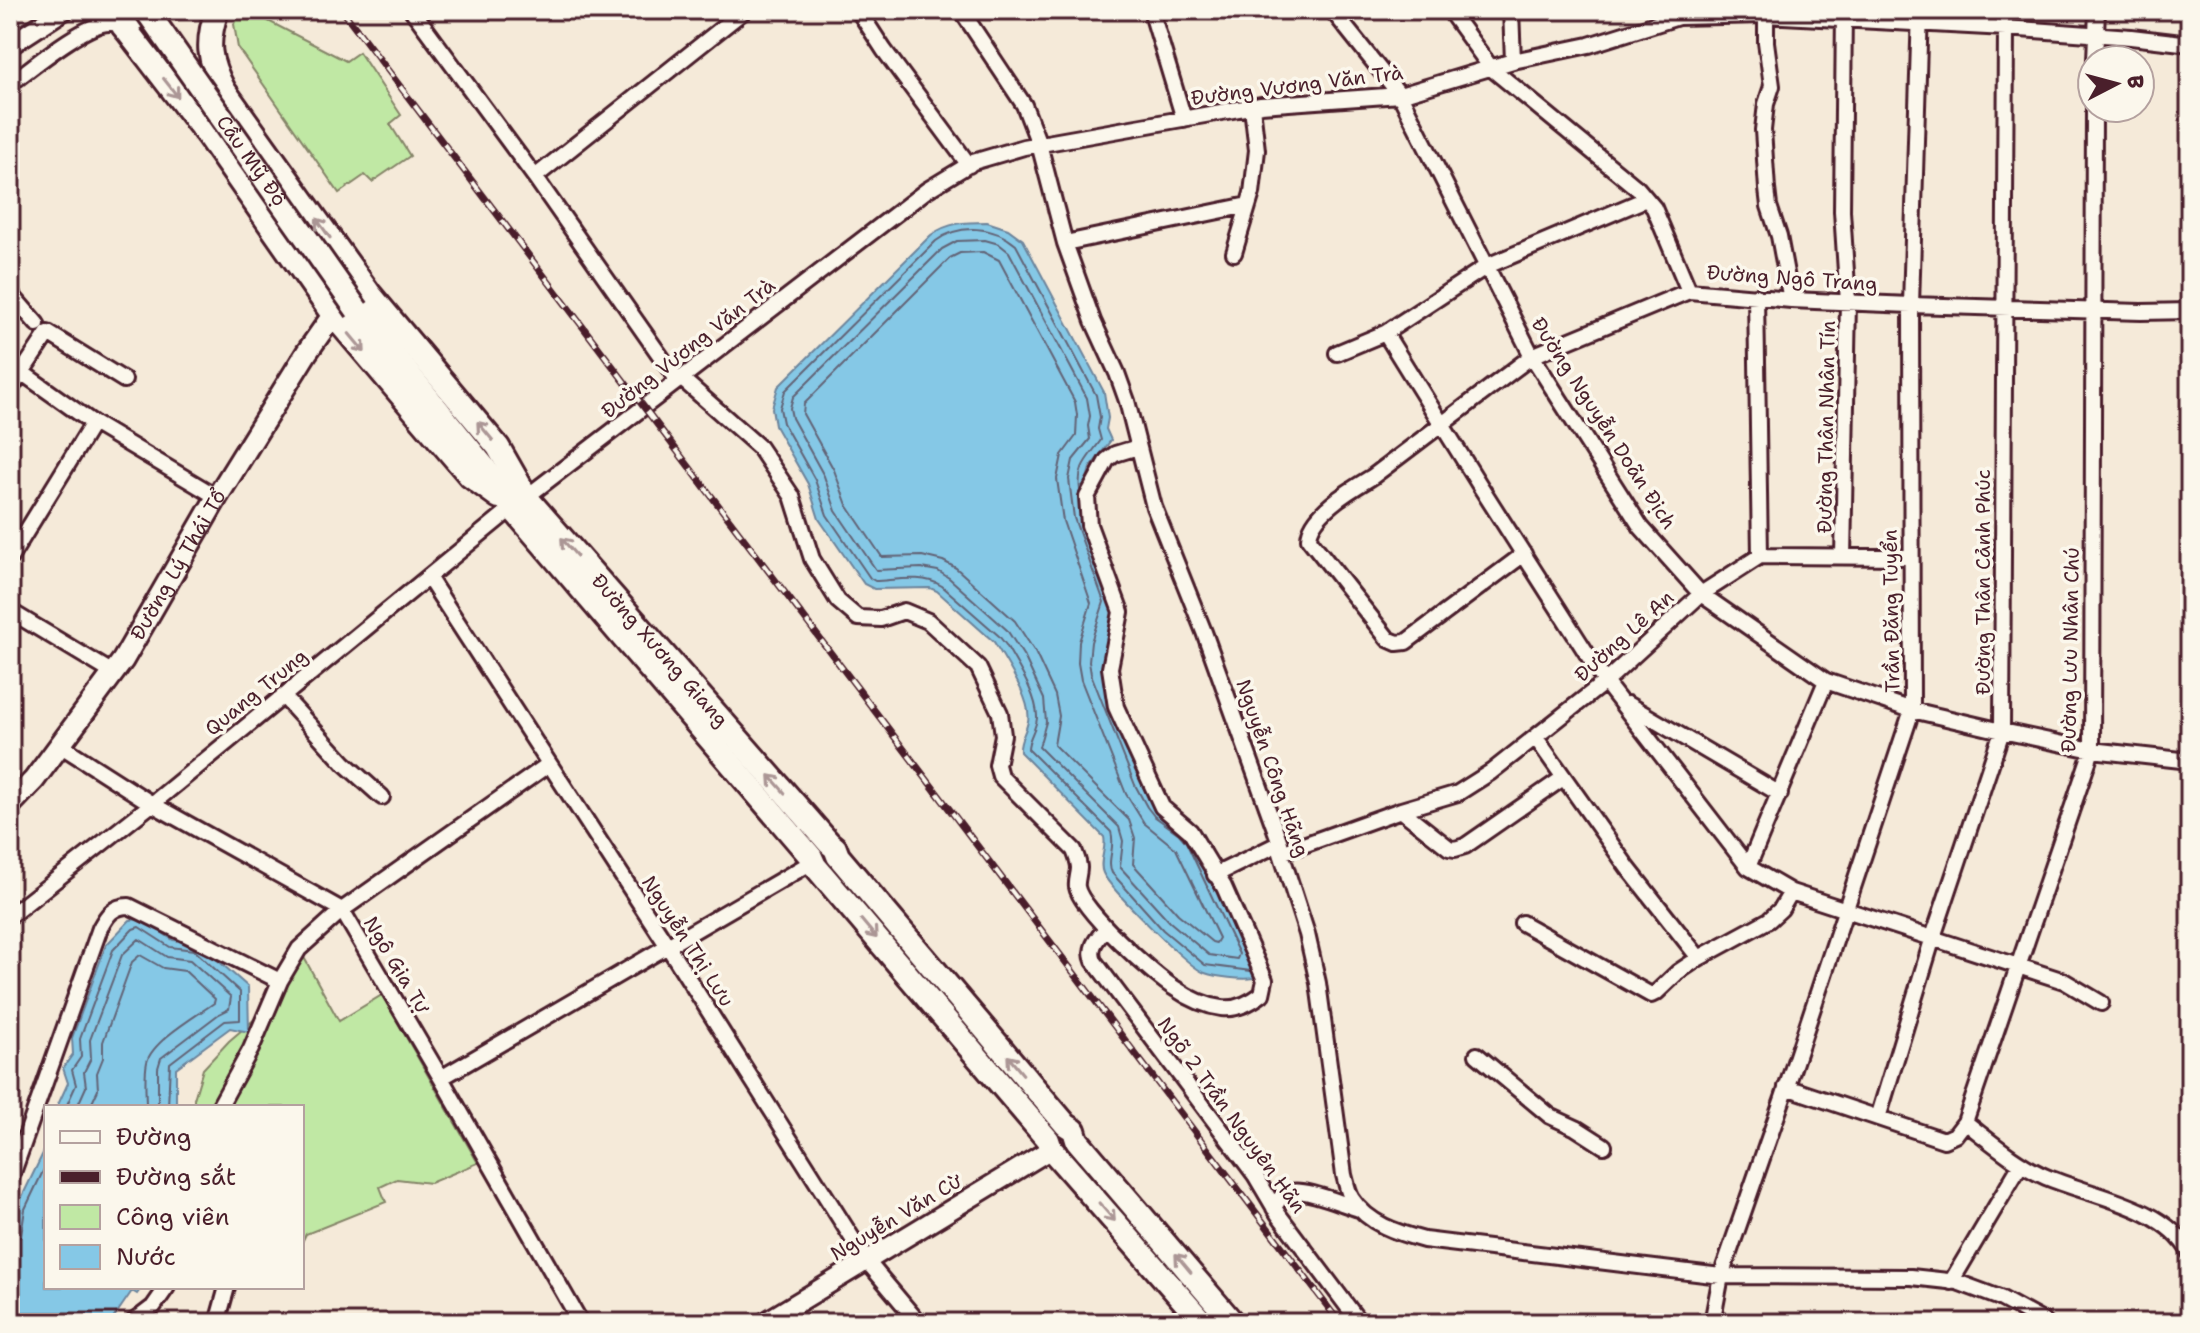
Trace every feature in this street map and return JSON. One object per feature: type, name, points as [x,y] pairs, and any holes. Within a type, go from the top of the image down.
[{"type":"main road","points":[[126,29],[147,10]]},
{"type":"main road","name":"Cầu Mỹ Độ","points":[[147,10],[357,310]]},
{"type":"main road","points":[[126,29],[162,10]]},
{"type":"main road","points":[[201,10],[208,19],[211,34]]},
{"type":"main road","points":[[217,10],[209,53],[224,90],[369,293],[498,447],[519,502]]},
{"type":"main road","points":[[126,29],[208,136],[333,315],[470,476],[519,502]]},
{"type":"main road","name":"Đường Xương Giang","points":[[357,310],[484,467],[519,502],[822,857],[1071,1132],[1233,1323]]},
{"type":"main road","name":"Đường Lý Thái Tổ","points":[[10,805],[34,780],[123,660],[217,497],[333,315]]},
{"type":"main road","name":"Đường Xương Giang","points":[[822,857],[1051,1147],[1203,1323]]},
{"type":"main road","points":[[1051,1147],[1070,1152],[1074,1149],[1071,1132]]},
{"type":"street","points":[[10,45],[64,10]]},
{"type":"street","points":[[412,10],[679,380],[759,447],[792,496],[812,559],[838,601],[858,618],[881,619],[904,611],[928,621],[978,667],[1000,713],[1003,735],[997,765],[1000,776],[1074,850],[1079,866],[1077,887],[1085,904],[1155,974],[1200,1002],[1224,1009],[1246,1005],[1262,994],[1265,980],[1224,887],[1190,831],[1162,807],[1116,707],[1110,668],[1121,612],[1089,525],[1087,497],[1107,460],[1115,454],[1138,447]]},
{"type":"street","points":[[535,177],[745,10]]},
{"type":"street","points":[[858,10],[969,165]]},
{"type":"street","name":"Nguyễn Công Hãng","points":[[961,10],[1024,105],[1039,144],[1065,243],[1093,321],[1127,401],[1154,507],[1204,632],[1281,848],[1318,983],[1344,1175],[1352,1199],[1370,1218],[1397,1233],[1424,1240],[1721,1276],[1911,1277],[1951,1282],[2000,1298],[2046,1323]]},
{"type":"street","points":[[1151,10],[1184,119]]},
{"type":"street","name":"Đường Nguyễn Doãn Địch","points":[[1332,10],[1400,95],[1532,356],[1641,527],[1701,594],[1826,681],[1912,710],[2002,731],[2092,750],[2190,761]]},
{"type":"street","points":[[1449,10],[1491,68],[1638,189],[1654,208],[1689,291]]},
{"type":"street","points":[[1511,10],[1513,61]]},
{"type":"street","points":[[2095,44],[2097,10]]},
{"type":"street","points":[[1766,12],[1766,42],[1772,86],[1763,130],[1767,189],[1791,300]]},
{"type":"street","name":"Đường Vương Văn Trà","points":[[519,502],[927,190],[969,165],[1024,147],[1252,107],[1400,95],[1513,61],[1589,45],[1669,15],[1766,12],[1919,17],[2190,44]]},
{"type":"street","name":"Đường Thân Nhân Tín","points":[[1843,557],[1848,302],[1842,211],[1844,15]]},
{"type":"street","name":"Trần Đăng Tuyển","points":[[1712,1323],[1721,1276],[1912,710],[1911,305],[1919,17]]},
{"type":"street","points":[[10,84],[58,47],[97,26],[110,22],[126,29]]},
{"type":"street","name":"Đường Thân Cảnh Phúc","points":[[1878,1118],[1933,937],[2002,731],[2006,28]]},
{"type":"street","points":[[1234,253],[1252,193],[1257,150],[1252,107]]},
{"type":"street","name":"Đường Lưu Nhân Chú","points":[[1965,1122],[2092,750],[2094,124]]},
{"type":"street","points":[[1337,353],[1385,333],[1487,266],[1646,199]]},
{"type":"street","points":[[1065,243],[1248,205]]},
{"type":"street","name":"Đường Ngô Trang","points":[[1524,554],[1406,642],[1397,643],[1388,639],[1309,539],[1309,530],[1316,518],[1532,356],[1689,291],[1791,300],[1911,305],[2190,311]]},
{"type":"street","points":[[11,292],[37,324]]},
{"type":"street","points":[[1756,296],[1760,556],[1910,557]]},
{"type":"street","points":[[10,390],[16,368],[48,333],[124,380]]},
{"type":"street","points":[[1385,333],[1605,682],[1748,867],[1791,892],[2064,981],[2101,1003]]},
{"type":"street","points":[[16,368],[93,423],[217,497]]},
{"type":"street","points":[[10,558],[93,423]]},
{"type":"street","name":"Quang Trung","points":[[10,916],[152,804],[519,502]]},
{"type":"street","name":"Đường Lê An","points":[[1215,875],[1281,848],[1458,793],[1491,772],[1605,682],[1701,594],[1760,556]]},
{"type":"street","name":"Nguyễn Thị Lưu","points":[[428,577],[667,945],[866,1260],[919,1323]]},
{"type":"street","points":[[10,611],[113,673]]},
{"type":"street","points":[[1748,867],[1826,681]]},
{"type":"street","points":[[283,696],[344,763],[382,797]]},
{"type":"street","points":[[1619,700],[1780,794]]},
{"type":"street","points":[[1536,738],[1628,868],[1699,958]]},
{"type":"street","name":"Ngô Gia Tự","points":[[60,745],[152,804],[342,910],[581,1323]]},
{"type":"street","points":[[220,1105],[251,1049],[280,981],[299,949],[342,910],[549,764]]},
{"type":"street","points":[[1401,810],[1445,846],[1455,849],[1465,846],[1563,778]]},
{"type":"street","points":[[441,1078],[822,857]]},
{"type":"street","points":[[1522,923],[1651,995],[1699,958],[1769,920],[1781,909],[1791,892]]},
{"type":"street","points":[[10,1181],[100,928],[114,909],[129,906],[280,981]]},
{"type":"street","name":"Ngõ 2 Trần Nguyên Hãn","points":[[1106,928],[1093,944],[1094,961],[1255,1175],[1274,1208],[1360,1323]]},
{"type":"street","points":[[1477,1055],[1550,1116],[1604,1146]]},
{"type":"street","points":[[1786,1087],[1944,1140],[1955,1135],[1965,1122],[2021,1164],[2046,1177],[2154,1218],[2175,1233],[2190,1253]]},
{"type":"street","name":"Nguyễn Văn Cừ","points":[[764,1323],[1051,1147]]},
{"type":"street","points":[[1951,1282],[2021,1164]]},
{"type":"street","points":[[1274,1208],[1288,1192],[1299,1191],[1363,1211]]},
{"type":"street","points":[[132,1323],[153,1307],[166,1289]]},
{"type":"street","points":[[217,1323],[226,1289]]},
{"type":"green space","points":[[239,10],[247,10],[346,61],[359,52],[401,115],[390,124],[410,156],[372,182],[365,175],[339,193],[238,48],[234,24]]},
{"type":"green space","points":[[301,952],[339,1021],[382,995],[478,1163],[430,1183],[397,1179],[380,1187],[386,1202],[306,1234],[304,1238],[304,1105],[194,1105],[203,1069],[263,1012],[271,977]]},
{"type":"water","points":[[987,222],[1008,229],[1023,240],[1104,392],[1108,418],[1106,429],[1111,440],[1090,468],[1087,479],[1091,512],[1120,594],[1109,670],[1152,779],[1167,803],[1191,820],[1202,833],[1263,961],[1254,978],[1216,976],[1196,968],[1120,895],[1103,873],[1104,837],[1020,752],[1028,721],[1027,704],[994,642],[937,591],[930,588],[874,589],[864,584],[819,519],[808,484],[775,426],[772,408],[778,387],[931,235],[944,227]]},
{"type":"water","points":[[142,919],[173,940],[197,942],[248,987],[249,1032],[230,1028],[176,1068],[176,1105],[58,1105],[68,1083],[63,1068],[73,1054],[72,1038],[106,945],[130,920]]},
{"type":"water","points":[[44,1151],[44,1289],[141,1289],[137,1294],[132,1291],[110,1323],[10,1323],[10,1246],[13,1243],[17,1207]]},
{"type":"railway","points":[[342,10],[1340,1323]]}]
